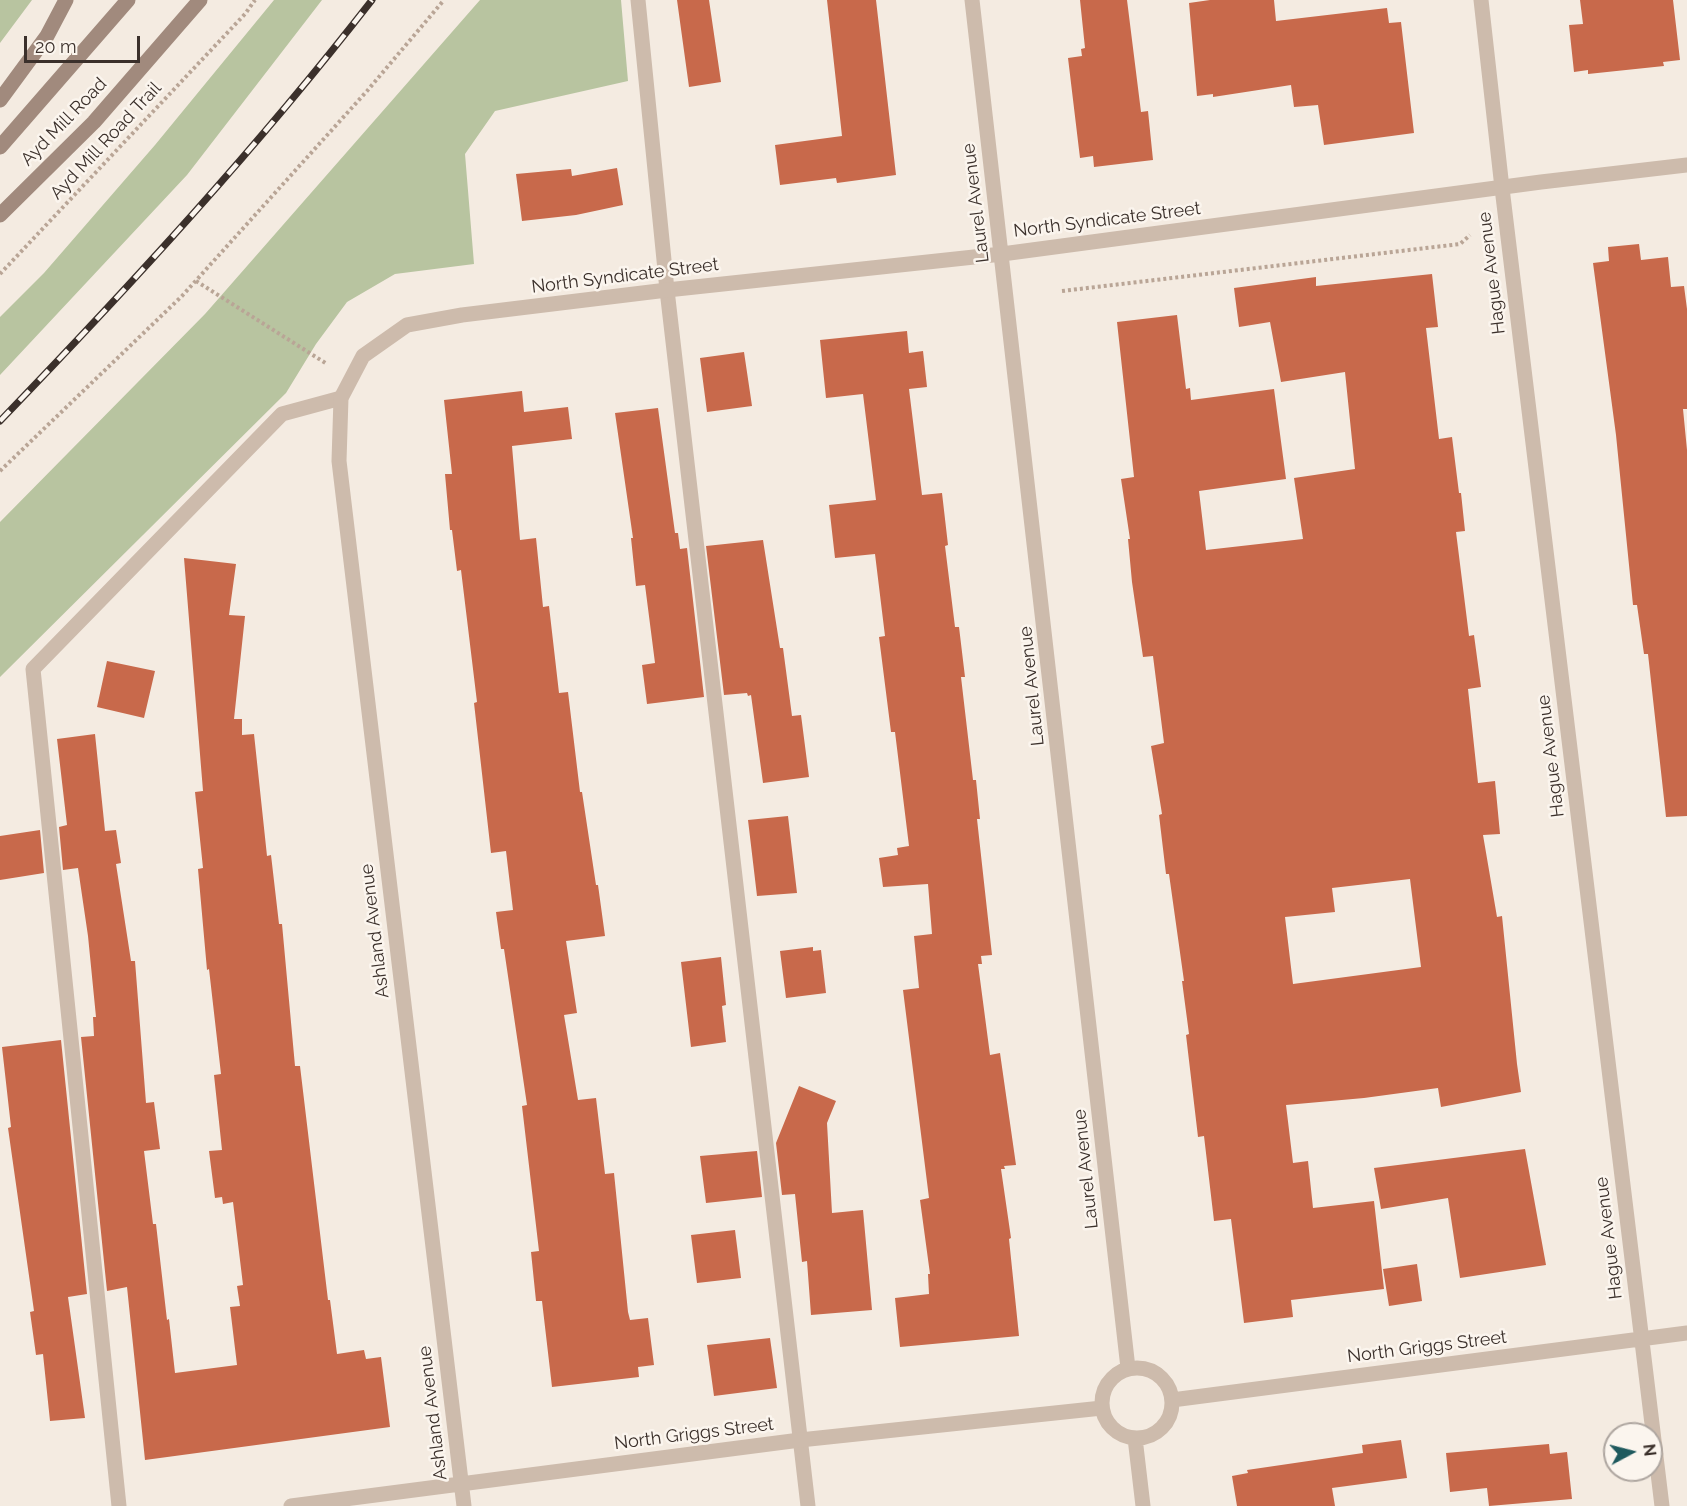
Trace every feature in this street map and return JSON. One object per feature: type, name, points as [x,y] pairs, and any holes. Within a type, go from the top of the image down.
[{"type":"main road","points":[[0,100],[47,36],[66,0]]},
{"type":"main road","name":"Ayd Mill Road","points":[[0,147],[128,0]]},
{"type":"main road","name":"Ayd Mill Road","points":[[0,215],[94,122],[200,0]]},
{"type":"street","points":[[638,0],[667,290],[808,1506]]},
{"type":"street","name":"Laurel Avenue","points":[[972,0],[1128,1368]]},
{"type":"street","name":"Hague Avenue","points":[[1481,0],[1662,1506]]},
{"type":"street","name":"North Syndicate Street","points":[[363,356],[406,326],[462,315],[667,290],[1002,254],[1687,165]]},
{"type":"street","name":"Ashland Avenue","points":[[363,356],[341,398],[339,461],[464,1506]]},
{"type":"street","points":[[119,1506],[33,669],[282,414],[341,398]]},
{"type":"street","name":"North Griggs Street","points":[[1172,1400],[1687,1333]]},
{"type":"street","points":[[1128,1368],[1144,1368],[1153,1371],[1162,1378],[1172,1400],[1167,1421],[1153,1434],[1135,1438],[1116,1431],[1108,1422],[1102,1408],[1108,1383],[1128,1368]]},
{"type":"street","name":"North Griggs Street","points":[[291,1506],[461,1482],[800,1440],[1102,1408]]},
{"type":"street","points":[[1135,1438],[1143,1506]]},
{"type":"path","name":"Ayd Mill Road Trail","points":[[0,274],[255,0]]},
{"type":"path","points":[[0,471],[196,281],[367,91],[444,0]]},
{"type":"path","points":[[1062,291],[1460,243],[1470,235]]},
{"type":"path","points":[[196,281],[351,379]]},
{"type":"green space","points":[[0,0],[32,0],[0,43]]},
{"type":"green space","points":[[274,0],[322,0],[187,175],[0,375],[0,317],[44,273],[155,145]]},
{"type":"green space","points":[[480,0],[621,0],[628,81],[495,111],[465,154],[474,264],[395,274],[347,302],[316,344],[286,393],[0,677],[0,522],[205,314]]},
{"type":"building","points":[[677,0],[709,0],[721,82],[689,87]]},
{"type":"building","points":[[827,0],[876,0],[896,175],[837,183],[836,178],[780,185],[775,145],[842,136]]},
{"type":"building","points":[[1080,0],[1127,0],[1141,112],[1148,111],[1153,160],[1094,167],[1093,156],[1080,158],[1068,58],[1082,56],[1081,49],[1085,48]]},
{"type":"building","points":[[1210,0],[1274,0],[1276,21],[1387,8],[1389,23],[1401,22],[1414,133],[1324,145],[1318,105],[1294,107],[1291,85],[1213,97],[1213,94],[1197,96],[1189,3]]},
{"type":"building","points":[[1580,0],[1673,0],[1680,60],[1663,62],[1664,66],[1588,74],[1588,70],[1574,72],[1569,25],[1583,24]]},
{"type":"building","points":[[617,168],[623,205],[576,215],[522,221],[516,174],[571,169],[572,176]]},
{"type":"building","points":[[1639,244],[1641,260],[1668,257],[1671,287],[1684,286],[1687,309],[1687,409],[1683,409],[1687,450],[1687,816],[1666,817],[1648,654],[1644,654],[1637,605],[1633,605],[1616,435],[1593,263],[1609,261],[1608,247]]},
{"type":"building","points":[[1432,274],[1438,327],[1426,328],[1439,439],[1452,437],[1459,493],[1461,493],[1465,531],[1456,532],[1469,636],[1474,635],[1481,687],[1468,689],[1478,783],[1495,781],[1500,834],[1483,835],[1497,917],[1502,916],[1521,1092],[1441,1107],[1438,1088],[1286,1105],[1293,1163],[1308,1161],[1313,1208],[1374,1201],[1384,1289],[1291,1300],[1293,1317],[1244,1323],[1231,1219],[1214,1221],[1204,1136],[1198,1137],[1186,1035],[1189,1034],[1182,981],[1184,981],[1169,874],[1166,874],[1159,815],[1162,814],[1151,746],[1164,743],[1153,656],[1143,657],[1121,479],[1134,477],[1117,322],[1177,315],[1186,389],[1190,388],[1191,400],[1274,389],[1286,479],[1199,491],[1206,550],[1303,539],[1294,478],[1355,469],[1345,372],[1281,382],[1270,322],[1239,327],[1234,288],[1316,277],[1316,286]],"holes":[[[1410,879],[1421,967],[1293,984],[1285,917],[1335,912],[1332,888]]]},
{"type":"building","points":[[907,331],[909,353],[923,351],[927,387],[909,389],[922,495],[942,493],[948,545],[945,546],[955,627],[959,627],[965,677],[961,677],[973,780],[976,780],[980,819],[977,819],[992,955],[981,956],[982,964],[978,964],[990,1055],[1000,1053],[1016,1165],[1004,1166],[1005,1169],[1001,1169],[1011,1238],[1009,1239],[1019,1336],[900,1347],[895,1298],[929,1294],[928,1274],[930,1274],[920,1200],[929,1198],[903,990],[919,988],[914,936],[932,934],[928,884],[883,887],[879,858],[898,855],[897,848],[909,846],[895,732],[891,732],[879,637],[885,636],[875,554],[835,558],[829,505],[876,500],[863,394],[826,398],[820,340]]},
{"type":"building","points":[[744,352],[752,406],[707,412],[700,358]]},
{"type":"building","points":[[522,391],[524,412],[568,407],[572,439],[512,446],[520,540],[536,538],[543,607],[549,606],[559,693],[568,692],[580,792],[582,792],[605,936],[566,941],[577,1013],[564,1015],[578,1100],[596,1098],[605,1174],[614,1173],[630,1320],[648,1318],[654,1365],[638,1367],[639,1377],[552,1387],[542,1301],[536,1301],[531,1252],[539,1251],[522,1106],[527,1105],[504,949],[501,949],[496,912],[513,910],[506,851],[491,853],[474,703],[477,702],[461,570],[457,571],[452,530],[450,530],[445,474],[452,474],[444,400]]},
{"type":"building","points":[[658,408],[675,533],[678,533],[680,549],[687,548],[704,697],[647,704],[642,665],[655,663],[645,585],[636,586],[631,538],[633,538],[615,413]]},
{"type":"building","points":[[763,540],[780,648],[783,648],[792,716],[801,715],[809,777],[763,783],[751,695],[748,696],[747,693],[724,695],[706,546]]},
{"type":"building","points":[[184,558],[236,564],[229,615],[245,616],[234,719],[242,719],[242,735],[254,734],[267,856],[271,855],[279,924],[282,924],[295,1066],[300,1066],[328,1300],[330,1300],[337,1354],[364,1350],[366,1359],[381,1357],[390,1427],[145,1460],[127,1287],[107,1291],[81,1037],[94,1036],[93,1017],[96,1017],[78,868],[63,870],[59,827],[67,825],[57,739],[95,734],[105,831],[116,830],[121,863],[116,864],[131,961],[135,961],[146,1103],[154,1102],[160,1149],[144,1151],[175,1373],[237,1365],[230,1307],[240,1306],[237,1286],[243,1285],[233,1202],[223,1204],[222,1197],[215,1198],[209,1151],[222,1150],[214,1075],[221,1074],[209,969],[207,970],[198,869],[203,868],[195,792],[203,791]]},
{"type":"building","points":[[107,661],[155,671],[144,718],[97,707]]},
{"type":"building","points":[[788,816],[797,893],[757,896],[748,820]]},
{"type":"building","points":[[40,830],[44,873],[0,880],[0,836]]},
{"type":"building","points":[[813,947],[813,951],[821,950],[826,993],[786,998],[780,951]]},
{"type":"building","points":[[721,957],[726,1005],[722,1006],[726,1042],[691,1047],[681,962]]},
{"type":"building","points":[[61,1040],[87,1294],[68,1297],[85,1418],[50,1421],[43,1354],[36,1355],[30,1312],[34,1311],[8,1128],[11,1127],[2,1047]]},
{"type":"building","points":[[799,1086],[836,1101],[827,1123],[832,1213],[863,1210],[872,1310],[811,1315],[807,1261],[802,1262],[795,1194],[782,1195],[776,1143]]},
{"type":"building","points":[[1525,1149],[1546,1265],[1460,1278],[1448,1198],[1381,1209],[1374,1168]]},
{"type":"building","points":[[757,1151],[762,1197],[706,1203],[700,1156]]},
{"type":"building","points":[[735,1230],[741,1278],[697,1283],[691,1235]]},
{"type":"building","points":[[1417,1264],[1422,1301],[1389,1306],[1383,1269]]},
{"type":"building","points":[[770,1338],[777,1388],[714,1396],[707,1345]]},
{"type":"building","points":[[1401,1440],[1407,1478],[1332,1488],[1335,1506],[1237,1506],[1232,1476],[1248,1473],[1247,1470],[1363,1453],[1362,1445]]},
{"type":"building","points":[[1549,1444],[1550,1454],[1567,1452],[1572,1499],[1489,1506],[1487,1488],[1450,1492],[1446,1453]]},
{"type":"railway","points":[[0,421],[97,319],[238,163],[372,0]]}]
